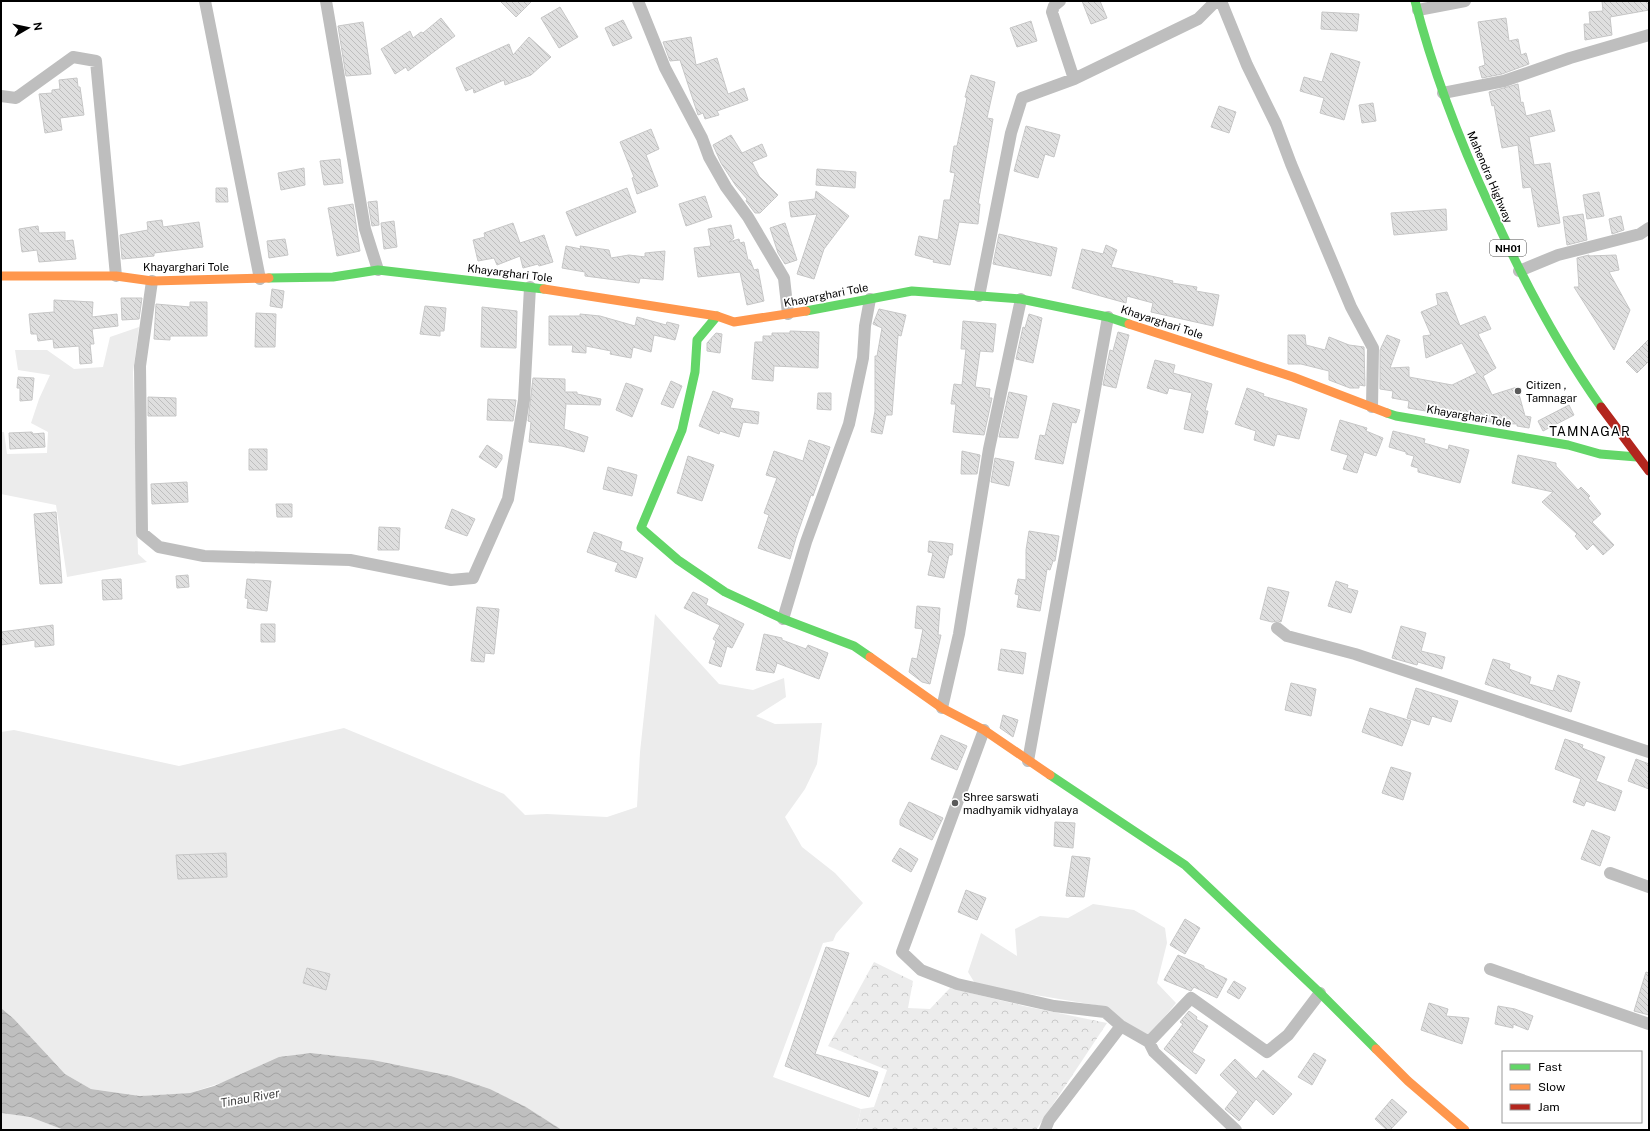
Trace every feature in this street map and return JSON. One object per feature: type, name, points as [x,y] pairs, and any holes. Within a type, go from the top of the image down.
[{"type":"main road","name":"Mahendra Highway","points":[[1417,6],[1425,41],[1468,160],[1519,271],[1572,366],[1643,459],[1649,471]]},
{"type":"main road","name":"Khayarghari Tole","points":[[1,276],[116,276],[152,281],[334,277],[378,270],[530,287],[717,316],[734,322],[788,314],[912,291],[1021,300],[1108,317],[1293,377],[1396,416],[1568,445],[1600,454],[1643,459]]},
{"type":"main road","points":[[717,316],[696,340],[695,372],[682,430],[641,528],[678,560],[725,592],[783,620],[854,646],[942,708],[984,730],[1028,761],[1090,800],[1185,865],[1320,993],[1408,1081],[1464,1130]]},
{"type":"street","points":[[205,1],[260,279]]},
{"type":"street","points":[[326,1],[365,229],[378,270]]},
{"type":"street","points":[[638,1],[665,68],[702,138],[709,158],[726,187],[752,223],[784,278],[788,314]]},
{"type":"street","points":[[979,296],[1011,133],[1022,98],[1074,80],[1198,19],[1216,1]]},
{"type":"street","points":[[1221,1],[1247,65],[1276,124],[1291,164],[1352,308],[1372,348],[1372,407]]},
{"type":"street","points":[[1417,6],[1465,1]]},
{"type":"street","points":[[1055,3],[1052,12],[1074,80]]},
{"type":"street","points":[[1443,93],[1504,81],[1570,58],[1649,34]]},
{"type":"street","points":[[1,96],[16,98],[72,57],[96,61],[116,276]]},
{"type":"street","points":[[1519,271],[1558,255],[1640,234],[1649,228]]},
{"type":"street","points":[[152,281],[140,366],[142,533],[159,546],[204,556],[350,560],[451,580],[473,578],[508,499],[524,400],[530,287]]},
{"type":"street","points":[[783,620],[806,542],[848,424],[863,358],[865,326],[870,299]]},
{"type":"street","points":[[942,708],[959,634],[989,449],[1021,300]]},
{"type":"street","points":[[1028,761],[1108,317]]},
{"type":"street","points":[[1277,628],[1287,636],[1355,654],[1649,752]]},
{"type":"street","points":[[984,730],[902,952],[920,970],[957,984],[1054,1006],[1105,1012],[1120,1026],[1149,1042],[1154,1052],[1236,1130]]},
{"type":"street","points":[[1610,873],[1649,887]]},
{"type":"street","points":[[1490,969],[1649,1024]]},
{"type":"street","points":[[1149,1042],[1190,998],[1267,1052],[1288,1035],[1320,993]]},
{"type":"street","points":[[1045,1130],[1050,1120],[1120,1026]]},
{"type":"green space","points":[[139,327],[133,372],[138,554],[147,562],[67,577],[56,505],[1,494],[1,432],[4,432],[7,454],[47,453],[48,432],[31,423],[39,399],[50,375],[18,370],[15,350],[47,350],[74,369],[103,367],[110,337]]},
{"type":"green space","points":[[655,614],[719,684],[753,690],[784,678],[786,697],[756,716],[775,724],[822,723],[817,764],[805,789],[785,817],[802,847],[835,873],[863,903],[836,934],[833,941],[823,943],[773,1077],[861,1109],[856,1130],[562,1130],[526,1107],[490,1089],[451,1076],[373,1060],[311,1053],[190,1093],[140,1096],[91,1089],[65,1074],[14,1019],[1,1008],[1,732],[14,730],[179,766],[344,728],[504,794],[525,815],[547,814],[607,817],[637,807],[640,752]]},
{"type":"green space","points":[[1093,904],[1134,910],[1165,928],[1167,943],[1157,983],[1176,1003],[1149,1036],[1130,1026],[1107,1007],[976,985],[968,972],[981,933],[1017,956],[1015,929],[1040,916],[1068,918]]},
{"type":"green space","points":[[874,962],[913,981],[908,1008],[930,1009],[950,988],[1024,1006],[1107,1023],[1036,1130],[856,1130],[861,1109],[874,1107],[887,1070],[828,1046]]},
{"type":"green space","points":[[1,1113],[30,1117],[64,1130],[1,1130]]},
{"type":"water","name":"Tinau River","points":[[1,1008],[14,1019],[65,1074],[91,1089],[140,1096],[190,1093],[214,1086],[279,1057],[311,1053],[373,1060],[451,1076],[490,1089],[526,1107],[562,1130],[64,1130],[30,1117],[1,1113]]},
{"type":"building","points":[[500,1],[532,1],[516,17]]},
{"type":"building","points":[[1082,1],[1100,1],[1107,18],[1091,24]]},
{"type":"building","points":[[1602,1],[1649,1],[1649,10],[1610,17],[1612,35],[1585,40],[1584,24],[1590,24],[1589,12],[1603,11]]},
{"type":"building","points":[[560,7],[578,37],[559,48],[541,18]]},
{"type":"building","points":[[1322,12],[1359,14],[1357,31],[1321,29]]},
{"type":"building","points":[[441,18],[455,36],[408,71],[406,67],[395,74],[381,49],[410,31],[413,38],[421,32],[423,33]]},
{"type":"building","points":[[1506,18],[1509,41],[1518,39],[1521,55],[1526,53],[1529,64],[1502,74],[1482,78],[1479,67],[1485,65],[1478,22]]},
{"type":"building","points":[[623,20],[632,38],[613,46],[605,28]]},
{"type":"building","points":[[1031,21],[1037,41],[1017,47],[1010,28]]},
{"type":"building","points":[[363,22],[371,74],[346,76],[338,26]]},
{"type":"building","points":[[529,37],[551,57],[531,75],[505,85],[504,80],[474,93],[473,88],[466,91],[456,68],[509,44],[513,55]]},
{"type":"building","points":[[691,37],[696,65],[717,58],[728,94],[744,88],[748,100],[717,111],[719,115],[705,119],[703,113],[698,115],[680,60],[670,61],[663,42]]},
{"type":"building","points":[[1331,53],[1360,62],[1344,120],[1320,113],[1324,98],[1300,91],[1304,77],[1322,82]]},
{"type":"building","points":[[971,75],[995,82],[987,118],[993,119],[978,204],[980,204],[978,224],[959,222],[950,265],[933,262],[934,260],[915,255],[919,236],[938,240],[944,200],[950,200],[955,173],[950,172],[954,146],[957,146],[967,98],[965,97]]},
{"type":"building","points":[[77,78],[78,87],[80,87],[84,115],[60,118],[62,130],[45,133],[39,94],[52,93],[52,90],[60,89],[59,80]]},
{"type":"building","points":[[1518,84],[1521,103],[1523,102],[1526,116],[1550,110],[1555,131],[1529,137],[1534,165],[1550,163],[1560,223],[1538,227],[1531,187],[1523,188],[1518,145],[1502,148],[1494,105],[1492,106],[1489,92]]},
{"type":"building","points":[[1373,103],[1376,121],[1362,123],[1359,105]]},
{"type":"building","points":[[1219,106],[1236,112],[1229,133],[1211,127]]},
{"type":"building","points":[[1026,126],[1060,135],[1054,157],[1045,154],[1038,178],[1014,171]]},
{"type":"building","points":[[651,129],[659,149],[646,155],[658,186],[637,194],[632,178],[634,177],[620,142]]},
{"type":"building","points":[[731,135],[742,153],[762,144],[767,156],[752,162],[759,176],[778,195],[760,213],[755,213],[746,201],[747,199],[736,186],[721,163],[713,145]]},
{"type":"building","points":[[340,159],[343,183],[324,185],[320,161]]},
{"type":"building","points":[[304,168],[305,185],[281,190],[278,173]]},
{"type":"building","points":[[817,169],[856,172],[855,188],[816,185]]},
{"type":"building","points":[[216,188],[227,188],[228,202],[216,202]]},
{"type":"building","points":[[627,188],[636,212],[576,236],[566,212]]},
{"type":"building","points":[[816,191],[849,216],[824,249],[814,279],[797,274],[817,214],[791,217],[789,202],[815,199]]},
{"type":"building","points":[[1599,192],[1604,216],[1587,219],[1583,195]]},
{"type":"building","points":[[705,196],[712,217],[686,226],[679,204]]},
{"type":"building","points":[[377,201],[379,225],[372,226],[368,202]]},
{"type":"building","points":[[353,204],[360,251],[337,256],[328,208]]},
{"type":"building","points":[[1446,209],[1447,230],[1394,235],[1391,213]]},
{"type":"building","points":[[1583,214],[1587,240],[1567,245],[1563,217]]},
{"type":"building","points":[[1621,216],[1624,230],[1612,234],[1609,219]]},
{"type":"building","points":[[162,220],[163,227],[199,222],[203,247],[154,253],[154,256],[122,259],[120,235],[148,230],[147,222]]},
{"type":"building","points":[[394,221],[397,247],[384,249],[381,223]]},
{"type":"building","points":[[513,223],[520,243],[544,235],[553,262],[523,268],[520,256],[497,265],[494,258],[478,261],[473,240],[485,237],[484,233]]},
{"type":"building","points":[[785,223],[797,260],[785,264],[778,253],[770,228]]},
{"type":"building","points":[[731,225],[734,238],[729,242],[739,239],[740,243],[744,242],[748,260],[750,260],[754,270],[758,269],[764,301],[747,305],[740,272],[698,277],[694,248],[711,246],[708,229]]},
{"type":"building","points":[[38,226],[39,233],[65,232],[65,241],[73,240],[76,259],[39,262],[37,250],[22,252],[19,229]]},
{"type":"building","points":[[999,234],[1057,248],[1051,276],[993,264]]},
{"type":"building","points":[[285,239],[288,255],[269,258],[267,241]]},
{"type":"building","points":[[1106,245],[1117,250],[1111,267],[1173,281],[1172,283],[1197,287],[1196,291],[1219,295],[1213,326],[1151,312],[1153,303],[1127,296],[1126,303],[1072,288],[1082,249],[1103,254]]},
{"type":"building","points":[[566,246],[581,249],[580,246],[609,250],[611,258],[629,255],[645,257],[645,253],[665,251],[663,280],[640,278],[639,283],[585,276],[585,272],[562,268]]},
{"type":"building","points":[[1589,255],[1616,255],[1619,270],[1609,272],[1630,310],[1614,350],[1574,287],[1579,287],[1577,258]]},
{"type":"building","points":[[272,289],[284,291],[282,308],[270,306]]},
{"type":"building","points":[[1447,292],[1460,326],[1485,316],[1491,329],[1478,334],[1496,368],[1483,376],[1492,395],[1517,387],[1525,416],[1531,417],[1529,428],[1517,426],[1517,424],[1497,423],[1408,408],[1409,401],[1392,398],[1393,391],[1380,389],[1380,350],[1387,335],[1400,340],[1390,368],[1409,367],[1409,377],[1452,385],[1477,373],[1462,343],[1426,358],[1423,336],[1431,335],[1421,312],[1438,305],[1436,294]]},
{"type":"building","points":[[121,298],[142,298],[139,319],[122,320]]},
{"type":"building","points":[[54,300],[93,302],[92,317],[117,314],[118,326],[92,329],[94,344],[90,344],[92,363],[80,364],[79,346],[54,348],[53,339],[38,341],[37,334],[31,334],[29,314],[54,312]]},
{"type":"building","points":[[190,302],[207,302],[207,336],[170,336],[170,340],[154,339],[156,304],[190,307]]},
{"type":"building","points":[[425,306],[446,308],[444,331],[440,331],[440,336],[420,334]]},
{"type":"building","points":[[482,307],[517,311],[516,348],[481,347]]},
{"type":"building","points":[[879,309],[906,315],[901,336],[898,335],[892,415],[886,415],[882,434],[871,432],[875,411],[875,356],[877,356],[882,328],[873,324]]},
{"type":"building","points":[[256,313],[276,314],[275,347],[255,347]]},
{"type":"building","points":[[580,314],[600,316],[635,326],[637,317],[666,325],[667,322],[679,325],[675,340],[654,335],[651,352],[633,347],[631,358],[610,354],[611,351],[586,346],[586,353],[572,352],[573,345],[549,345],[549,316],[580,316]]},
{"type":"building","points":[[1029,314],[1042,318],[1033,363],[1016,359],[1023,327],[1025,328]]},
{"type":"building","points":[[963,321],[996,324],[993,352],[980,351],[975,387],[990,389],[989,398],[992,398],[984,435],[953,432],[956,404],[951,404],[954,384],[962,385],[966,349],[961,349]]},
{"type":"building","points":[[790,331],[819,332],[818,368],[774,366],[773,381],[752,379],[755,342],[763,342],[763,336],[772,336],[772,333],[790,333]]},
{"type":"building","points":[[1118,332],[1129,335],[1116,388],[1103,385],[1110,350],[1113,351]]},
{"type":"building","points":[[716,333],[722,334],[720,353],[707,351],[707,343]]},
{"type":"building","points":[[1288,335],[1305,335],[1306,345],[1325,350],[1329,337],[1349,345],[1364,347],[1365,386],[1359,385],[1359,388],[1350,388],[1329,380],[1329,371],[1301,364],[1288,364]]},
{"type":"building","points":[[1649,339],[1649,361],[1637,373],[1626,362]]},
{"type":"building","points":[[1155,360],[1175,365],[1173,373],[1212,384],[1205,411],[1208,411],[1203,433],[1184,429],[1192,393],[1169,388],[1167,394],[1147,388]]},
{"type":"building","points":[[18,377],[34,378],[32,400],[20,401],[20,388],[17,388]]},
{"type":"building","points":[[533,378],[565,379],[565,392],[577,392],[577,394],[601,399],[600,405],[566,404],[564,429],[588,437],[584,452],[562,446],[529,442],[531,422],[528,421]]},
{"type":"building","points":[[671,381],[682,386],[673,408],[661,404]]},
{"type":"building","points":[[626,383],[643,389],[632,417],[616,410]]},
{"type":"building","points":[[1247,388],[1264,394],[1263,396],[1307,409],[1299,439],[1277,434],[1274,446],[1254,440],[1256,431],[1235,424]]},
{"type":"building","points":[[713,391],[733,399],[730,408],[759,412],[758,424],[743,422],[739,437],[720,431],[719,434],[699,426]]},
{"type":"building","points":[[1009,392],[1027,396],[1018,438],[999,437]]},
{"type":"building","points":[[818,393],[831,393],[831,410],[817,409]]},
{"type":"building","points":[[148,397],[176,398],[176,416],[148,416]]},
{"type":"building","points":[[488,399],[516,400],[513,421],[487,420]]},
{"type":"building","points":[[1053,403],[1080,410],[1076,423],[1072,422],[1063,464],[1035,459],[1040,435],[1045,436]]},
{"type":"building","points":[[1569,405],[1574,415],[1543,431],[1538,421]]},
{"type":"building","points":[[1340,420],[1367,428],[1366,431],[1383,438],[1376,456],[1364,452],[1357,473],[1343,469],[1348,455],[1331,450]]},
{"type":"building","points":[[1393,431],[1425,439],[1424,443],[1448,450],[1449,445],[1469,450],[1460,483],[1418,472],[1418,468],[1411,466],[1414,456],[1389,447]]},
{"type":"building","points":[[32,432],[33,434],[44,433],[45,447],[10,449],[9,433]]},
{"type":"building","points":[[809,440],[830,447],[813,496],[811,495],[790,559],[758,548],[769,515],[764,513],[777,478],[766,475],[774,451],[803,461]]},
{"type":"building","points":[[487,445],[502,455],[502,459],[496,468],[479,457]]},
{"type":"building","points":[[249,449],[267,449],[267,470],[249,470]]},
{"type":"building","points":[[962,451],[980,455],[977,474],[961,474]]},
{"type":"building","points":[[1518,455],[1556,463],[1556,466],[1578,490],[1581,487],[1590,496],[1588,498],[1601,514],[1592,522],[1614,545],[1603,555],[1593,544],[1587,550],[1575,536],[1577,534],[1542,502],[1553,492],[1512,483]]},
{"type":"building","points":[[688,456],[714,465],[702,501],[677,493]]},
{"type":"building","points":[[995,458],[1014,462],[1009,486],[991,482]]},
{"type":"building","points":[[608,467],[637,475],[632,496],[603,489]]},
{"type":"building","points":[[187,482],[188,502],[152,504],[151,484]]},
{"type":"building","points":[[276,504],[292,504],[292,517],[277,517]]},
{"type":"building","points":[[452,509],[475,519],[467,536],[445,528]]},
{"type":"building","points":[[56,512],[62,583],[40,584],[34,514]]},
{"type":"building","points":[[379,527],[400,528],[399,550],[378,550]]},
{"type":"building","points":[[1029,531],[1059,536],[1055,561],[1053,561],[1050,570],[1047,569],[1040,611],[1017,607],[1019,595],[1015,594],[1018,579],[1026,580],[1026,550]]},
{"type":"building","points":[[594,532],[622,542],[620,550],[643,558],[636,578],[615,571],[618,563],[587,552]]},
{"type":"building","points":[[929,541],[953,544],[952,555],[949,555],[944,578],[928,575],[933,553],[928,552]]},
{"type":"building","points":[[188,575],[189,587],[177,588],[176,576]]},
{"type":"building","points":[[121,579],[122,599],[103,600],[102,580]]},
{"type":"building","points":[[247,579],[271,581],[267,611],[247,608],[248,599],[245,598]]},
{"type":"building","points":[[1336,581],[1348,585],[1347,588],[1358,591],[1351,613],[1328,606]]},
{"type":"building","points":[[1268,587],[1289,592],[1281,622],[1272,622],[1260,619]]},
{"type":"building","points":[[693,592],[708,599],[706,605],[744,624],[732,648],[727,646],[721,667],[709,663],[716,641],[713,639],[720,625],[684,608]]},
{"type":"building","points":[[917,606],[940,608],[938,635],[941,635],[930,684],[922,682],[909,672],[912,658],[917,659],[923,629],[915,628]]},
{"type":"building","points":[[477,607],[499,609],[494,654],[485,653],[484,662],[471,661]]},
{"type":"building","points":[[261,624],[275,624],[275,642],[261,642]]},
{"type":"building","points":[[53,625],[54,645],[35,647],[35,640],[1,645],[1,632]]},
{"type":"building","points":[[1401,626],[1426,633],[1421,651],[1445,657],[1442,669],[1418,662],[1417,665],[1392,658]]},
{"type":"building","points":[[764,634],[782,638],[782,640],[806,649],[808,645],[828,653],[819,679],[777,663],[774,673],[756,670]]},
{"type":"building","points":[[1001,649],[1026,653],[1023,674],[998,670]]},
{"type":"building","points":[[1493,659],[1510,664],[1509,669],[1531,677],[1529,684],[1553,691],[1558,675],[1580,682],[1571,712],[1485,684]]},
{"type":"building","points":[[1291,683],[1316,689],[1311,716],[1285,710]]},
{"type":"building","points":[[1416,688],[1458,701],[1451,722],[1432,716],[1429,725],[1407,718]]},
{"type":"building","points":[[1370,708],[1411,721],[1402,746],[1362,732]]},
{"type":"building","points":[[1003,715],[1018,720],[1013,737],[1000,728]]},
{"type":"building","points":[[941,735],[967,746],[957,770],[931,759]]},
{"type":"building","points":[[1565,739],[1583,745],[1582,748],[1605,757],[1596,781],[1622,791],[1615,811],[1586,801],[1584,806],[1573,802],[1581,779],[1555,769]]},
{"type":"building","points":[[1636,759],[1649,764],[1649,789],[1628,781]]},
{"type":"building","points":[[1391,767],[1411,773],[1403,800],[1382,793]]},
{"type":"building","points":[[909,802],[943,818],[932,840],[900,825],[900,820]]},
{"type":"building","points":[[1055,822],[1075,823],[1073,848],[1054,846]]},
{"type":"building","points":[[1592,830],[1610,837],[1600,866],[1581,859]]},
{"type":"building","points":[[900,848],[918,859],[911,872],[892,861]]},
{"type":"building","points":[[226,853],[227,877],[178,879],[176,855]]},
{"type":"building","points":[[1072,856],[1090,858],[1084,897],[1066,896]]},
{"type":"building","points":[[966,890],[986,898],[977,920],[958,912]]},
{"type":"building","points":[[1185,919],[1200,928],[1185,954],[1170,945]]},
{"type":"building","points":[[826,947],[849,953],[815,1054],[878,1072],[869,1097],[785,1066]]},
{"type":"building","points":[[1178,955],[1204,966],[1204,968],[1227,979],[1217,998],[1194,987],[1191,991],[1164,980]]},
{"type":"building","points":[[307,968],[330,974],[326,990],[303,983]]},
{"type":"building","points":[[1646,972],[1649,973],[1649,1015],[1634,1011]]},
{"type":"building","points":[[1234,981],[1246,988],[1239,999],[1227,992]]},
{"type":"building","points":[[1429,1003],[1448,1009],[1446,1016],[1469,1018],[1462,1044],[1421,1030]]},
{"type":"building","points":[[1498,1006],[1515,1009],[1533,1016],[1528,1030],[1513,1024],[1513,1028],[1495,1024]]},
{"type":"building","points":[[1189,1011],[1197,1017],[1196,1019],[1208,1026],[1192,1052],[1205,1060],[1196,1074],[1164,1049],[1183,1024],[1180,1022]]},
{"type":"building","points":[[1314,1053],[1326,1060],[1312,1085],[1298,1077]]},
{"type":"building","points":[[1235,1059],[1256,1079],[1263,1070],[1292,1094],[1273,1115],[1256,1099],[1239,1121],[1225,1109],[1238,1092],[1220,1075]]},
{"type":"building","points":[[1392,1099],[1407,1112],[1390,1130],[1387,1130],[1375,1119]]},
{"type":"traffic: fast","points":[[1415,1],[1430,54],[1448,106],[1491,209],[1541,311],[1570,360],[1601,407]]},
{"type":"traffic: fast","points":[[269,278],[333,277],[378,270],[544,289]]},
{"type":"traffic: fast","points":[[806,311],[912,291],[1021,299],[1108,317],[1129,324]]},
{"type":"traffic: fast","points":[[717,316],[697,340],[695,372],[682,430],[641,528],[678,560],[725,592],[783,619],[854,646],[870,657]]},
{"type":"traffic: fast","points":[[1387,413],[1396,416],[1568,445],[1600,454],[1637,457]]},
{"type":"traffic: fast","points":[[1050,775],[1185,865],[1320,993],[1376,1049]]},
{"type":"traffic: slow","points":[[1,276],[116,276],[152,281],[269,278]]},
{"type":"traffic: slow","points":[[544,289],[717,316],[734,322],[806,311]]},
{"type":"traffic: slow","points":[[1129,324],[1293,377],[1387,413]]},
{"type":"traffic: slow","points":[[870,657],[942,708],[984,730],[1050,775]]},
{"type":"traffic: slow","points":[[1376,1049],[1408,1081],[1465,1130]]},
{"type":"traffic: jam","points":[[1601,407],[1649,471]]},
{"type":"place","name":"Citizen , Tamnagar","points":[[1518,391]]},
{"type":"place","name":"Shree sarswati madhyamik vidhyalaya","points":[[955,803]]},
{"type":"district","name":"TAMNAGAR","points":[[1590,431]]}]
